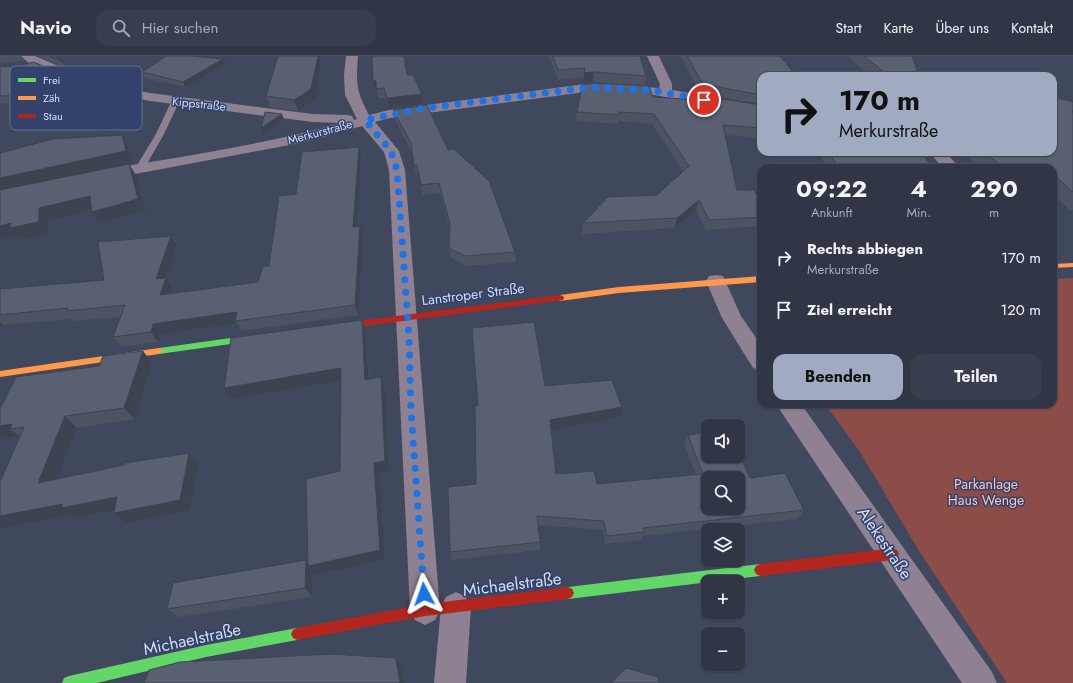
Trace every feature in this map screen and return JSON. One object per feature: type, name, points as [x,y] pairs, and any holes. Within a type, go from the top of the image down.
[{"type":"street","points":[[352,56],[350,75],[352,95],[365,120],[391,151],[397,170],[408,317],[411,411],[425,610]]},
{"type":"street","points":[[653,56],[666,84],[666,93]]},
{"type":"street","name":"Kippstraße","points":[[25,61],[39,63],[46,66]]},
{"type":"street","name":"Merkurstraße","points":[[91,177],[300,139],[365,120],[419,109],[593,87],[642,89],[757,109]]},
{"type":"street","name":"Kippstraße","points":[[142,95],[175,102],[267,111],[313,118],[365,120]]},
{"type":"street","points":[[941,156],[948,164]]},
{"type":"street","points":[[1057,266],[1073,265]]},
{"type":"street","name":"Lanstroper Straße","points":[[321,329],[619,290],[716,281],[757,279]]},
{"type":"street","points":[[716,281],[732,318],[757,356]]},
{"type":"street","points":[[0,374],[266,336]]},
{"type":"street","name":"Alekestraße","points":[[791,408],[981,683]]},
{"type":"street","name":"Michaelstraße","points":[[69,683],[206,651],[425,610],[892,554]]},
{"type":"street","points":[[450,683],[456,606]]},
{"type":"lane","points":[[141,167],[160,134],[175,102]]},
{"type":"green space","name":"Parkanlage Haus Wenge","points":[[1073,278],[1073,683],[1007,683],[919,551],[860,452],[828,408],[1057,408],[1057,279]]},
{"type":"building","points":[[50,56],[55,56],[62,61]]},
{"type":"building","points":[[166,56],[192,56],[223,59],[183,82],[142,72]]},
{"type":"building","points":[[278,56],[318,56],[311,89],[294,100],[266,96]]},
{"type":"building","points":[[372,56],[404,56],[407,75],[413,75],[422,94],[387,98],[384,88],[376,89],[376,81],[373,81]]},
{"type":"building","points":[[553,56],[640,56],[646,76],[594,72],[584,73],[585,68],[558,70]]},
{"type":"building","points":[[687,56],[780,56],[793,72],[757,72],[757,94],[703,84]]},
{"type":"building","points":[[864,56],[912,56],[918,72],[884,72]]},
{"type":"building","points":[[34,62],[43,66],[16,66]]},
{"type":"building","points":[[0,66],[10,67],[10,96],[0,96]]},
{"type":"building","points":[[594,83],[649,86],[653,97],[712,101],[710,97],[757,104],[757,128],[723,125],[737,190],[753,190],[757,194],[757,217],[709,220],[699,200],[677,218],[583,223],[608,197],[657,195],[689,166],[654,114],[619,112],[619,115],[577,112],[582,85]]},
{"type":"building","points":[[1057,98],[1073,102],[1073,192],[1057,178],[1057,164],[999,164],[989,156],[1057,156]]},
{"type":"building","points":[[427,105],[448,150],[454,149],[489,181],[515,252],[465,256],[449,248],[450,224],[439,183],[421,185],[417,165],[414,165],[411,143],[393,110]]},
{"type":"building","points":[[265,112],[282,114],[261,128]]},
{"type":"building","points":[[122,135],[126,151],[0,178],[0,153],[53,139]]},
{"type":"building","points":[[359,147],[353,227],[360,226],[355,305],[235,321],[237,312],[153,324],[151,332],[113,337],[125,305],[66,311],[68,308],[0,315],[0,289],[104,280],[98,242],[171,236],[156,279],[166,278],[160,295],[258,282],[263,266],[269,266],[279,196],[296,194],[302,152]]},
{"type":"building","points":[[831,156],[924,156],[930,164],[836,164]]},
{"type":"building","points":[[129,164],[138,199],[92,212],[90,196],[39,208],[39,222],[10,228],[11,223],[0,226],[0,190]]},
{"type":"building","points":[[362,320],[365,380],[381,377],[385,461],[374,463],[380,550],[308,566],[306,479],[340,471],[341,368],[224,388],[231,338]]},
{"type":"building","points":[[534,322],[545,386],[612,380],[622,407],[550,420],[556,474],[594,471],[597,484],[701,474],[701,515],[745,515],[745,471],[702,471],[688,435],[701,433],[701,463],[743,463],[750,478],[785,473],[804,510],[643,528],[644,532],[607,536],[604,521],[537,516],[540,542],[450,552],[448,487],[476,484],[475,406],[478,406],[472,328]]},
{"type":"building","points":[[143,351],[124,408],[65,416],[38,483],[124,465],[125,463],[189,453],[180,500],[114,513],[117,497],[61,508],[63,504],[0,516],[0,482],[24,427],[10,429],[12,424],[0,426],[0,409],[16,377],[99,366],[103,356]]},
{"type":"building","points":[[306,560],[305,588],[167,609],[173,583]]},
{"type":"building","points":[[330,654],[396,658],[400,683],[144,683],[149,670],[180,662]]},
{"type":"building","points":[[626,668],[658,677],[659,683],[611,683]]},
{"type":"traffic: fast","points":[[159,351],[260,337]]},
{"type":"traffic: fast","points":[[568,593],[760,570]]},
{"type":"traffic: fast","points":[[69,683],[206,651],[297,634]]},
{"type":"traffic: slow","points":[[1057,266],[1073,265]]},
{"type":"traffic: slow","points":[[560,298],[619,290],[757,279]]},
{"type":"traffic: slow","points":[[0,374],[159,351]]},
{"type":"traffic: jam","points":[[334,327],[560,298]]},
{"type":"traffic: jam","points":[[760,570],[893,554]]},
{"type":"traffic: jam","points":[[297,634],[425,610],[568,593]]},
{"type":"route","points":[[424,594],[411,411],[409,337],[397,170],[391,151],[365,120],[419,109],[593,87],[650,90],[704,100]]}]
